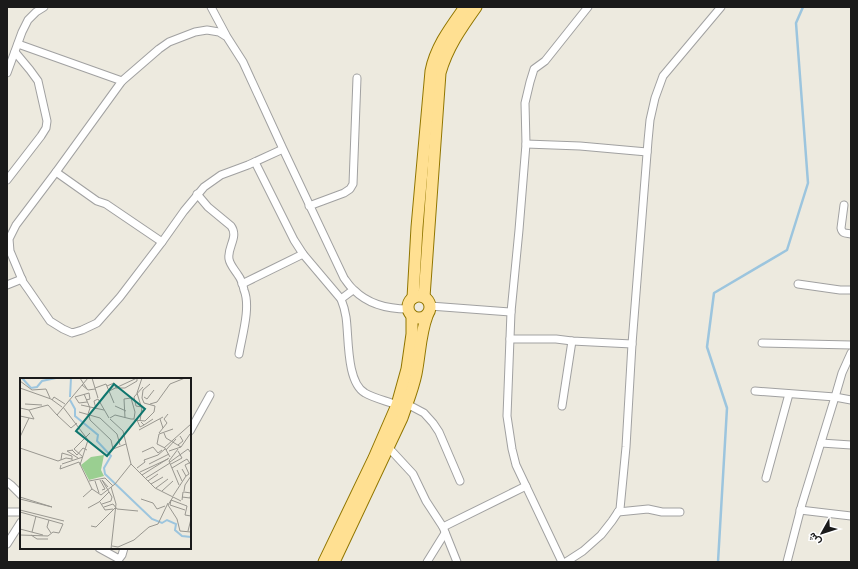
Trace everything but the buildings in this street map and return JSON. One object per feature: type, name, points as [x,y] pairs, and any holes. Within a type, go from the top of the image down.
[{"type":"main road","points":[[410,313],[418,318],[424,304],[417,227],[431,71],[437,50],[451,26],[465,7]]},
{"type":"main road","points":[[324,562],[374,458],[413,386],[417,372],[422,332],[440,73],[448,49],[476,7]]},
{"type":"main road","points":[[334,562],[388,447],[402,404],[412,334],[408,305],[410,301],[424,304]]},
{"type":"street","points":[[7,73],[28,20],[44,7]]},
{"type":"street","points":[[211,7],[227,37],[243,62],[344,278],[353,290],[367,300],[381,306],[399,309],[410,313]]},
{"type":"street","points":[[562,562],[516,465],[512,449],[507,416],[511,312],[526,144],[525,103],[530,82],[534,70],[545,61],[588,7]]},
{"type":"street","points":[[566,562],[583,551],[601,535],[620,509],[626,446],[632,344],[647,152],[650,120],[655,98],[663,76],[721,7]]},
{"type":"street","points":[[227,37],[219,32],[207,30],[195,32],[169,42],[122,81],[16,225],[9,239],[10,251],[22,279],[50,321],[63,329],[72,334],[98,323],[120,297],[184,211],[204,187],[221,175],[283,149]]},
{"type":"street","points":[[18,44],[122,81]]},
{"type":"street","points":[[7,180],[41,136],[46,128],[47,121],[38,81],[15,52]]},
{"type":"street","points":[[310,206],[350,190],[352,184],[357,78]]},
{"type":"street","points":[[526,144],[580,146],[647,152]]},
{"type":"street","points":[[255,162],[294,240],[303,254],[341,299],[346,317],[352,376],[355,382],[364,393],[402,404],[424,414],[434,422],[460,481]]},
{"type":"street","points":[[56,172],[97,201],[106,204],[162,242]]},
{"type":"street","points":[[198,194],[208,207],[234,230],[235,234],[229,253],[229,260],[239,276],[245,292],[246,314],[239,354]]},
{"type":"street","points":[[844,206],[840,228],[841,231],[851,234]]},
{"type":"street","points":[[242,284],[303,254]]},
{"type":"street","points":[[7,285],[22,279]]},
{"type":"street","points":[[798,284],[840,290],[851,290]]},
{"type":"street","points":[[341,299],[353,290]]},
{"type":"street","points":[[424,304],[511,312]]},
{"type":"street","points":[[510,339],[556,339],[632,344]]},
{"type":"street","points":[[562,406],[572,341]]},
{"type":"street","points":[[762,343],[851,345]]},
{"type":"street","points":[[787,562],[800,510],[842,373],[851,353]]},
{"type":"street","points":[[756,391],[835,397],[851,400]]},
{"type":"street","points":[[766,478],[789,394]]},
{"type":"street","points":[[191,429],[210,395]]},
{"type":"street","points":[[821,443],[851,445]]},
{"type":"street","points":[[388,447],[413,474],[426,501],[444,530],[457,562]]},
{"type":"street","points":[[7,482],[20,494]]},
{"type":"street","points":[[427,562],[444,530],[526,486]]},
{"type":"street","points":[[618,512],[648,509],[662,512],[680,512]]},
{"type":"street","points":[[800,510],[851,516]]},
{"type":"street","points":[[7,512],[20,512]]},
{"type":"street","points":[[7,544],[20,524]]},
{"type":"street","points":[[100,549],[118,561],[124,549]]},
{"type":"waterway","points":[[718,562],[727,408],[707,347],[714,293],[787,250],[808,183],[796,23],[803,7]]}]
